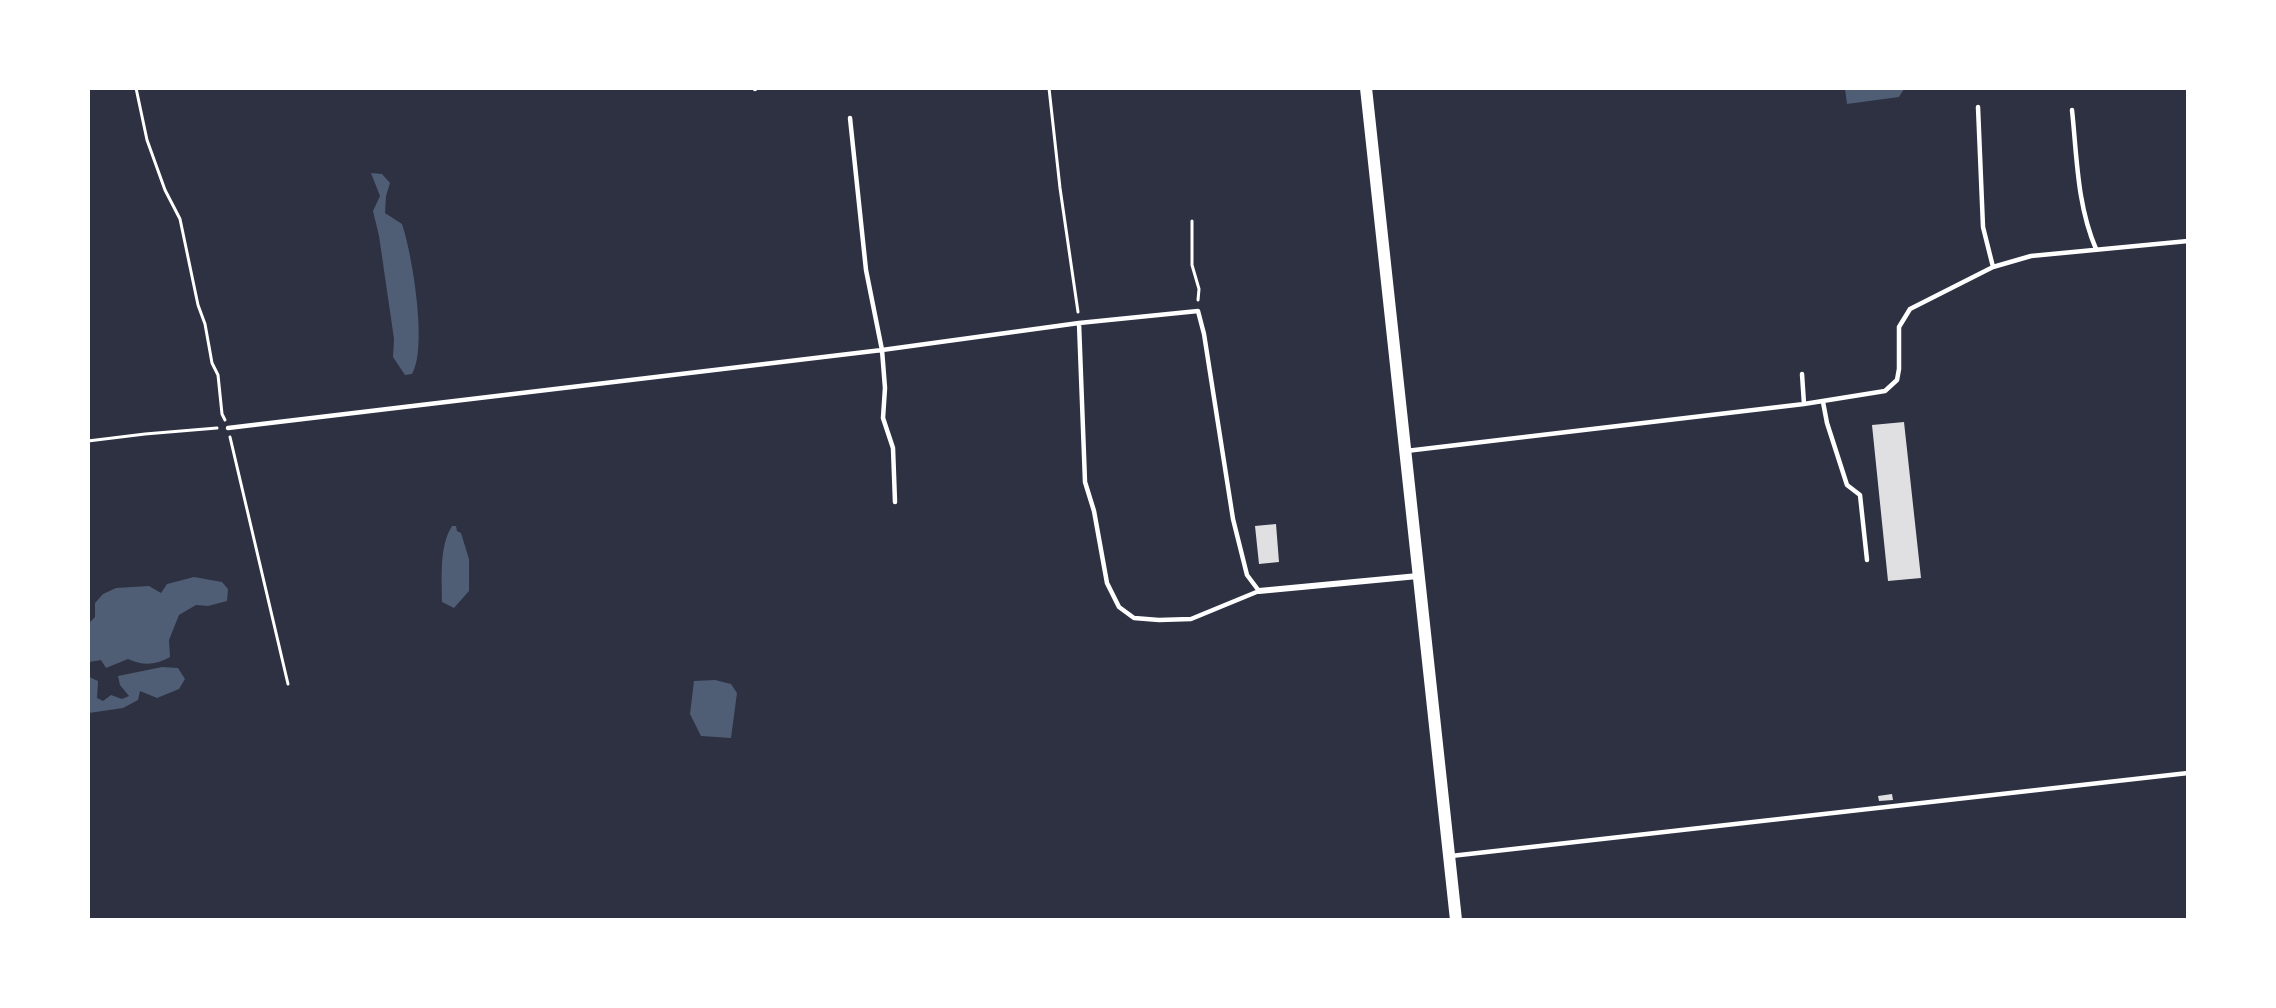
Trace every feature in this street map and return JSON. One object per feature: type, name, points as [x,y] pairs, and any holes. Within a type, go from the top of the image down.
[{"type":"main road","points":[[1366,88],[1456,920]]},
{"type":"street","points":[[1259,591],[1419,576]]},
{"type":"lane","points":[[1978,107],[1983,227],[1993,267]]},
{"type":"lane","points":[[2072,110],[2086,227],[2096,249]]},
{"type":"lane","points":[[850,118],[866,270],[882,350],[885,388],[884,418],[893,448],[895,502]]},
{"type":"lane","points":[[1406,451],[1823,402],[1885,391],[1897,380],[1899,327],[1910,309],[1993,267],[2031,256],[2187,241]]},
{"type":"lane","points":[[228,428],[882,350],[1079,323],[1198,311],[1204,334],[1233,519],[1247,575],[1259,591],[1191,619],[1134,618],[1119,607],[1107,583],[1094,512],[1085,482],[1079,323]]},
{"type":"lane","points":[[1802,374],[1804,404]]},
{"type":"lane","points":[[1823,402],[1827,423],[1847,485],[1860,495],[1867,560]]},
{"type":"lane","points":[[1449,857],[2187,773]]},
{"type":"path","points":[[136,88],[147,140],[165,190],[180,219],[212,363],[218,375],[222,414],[228,428],[288,684]]},
{"type":"path","points":[[1049,88],[1079,323]]},
{"type":"path","points":[[1192,221],[1192,265],[1199,289],[1198,311]]},
{"type":"path","points":[[88,441],[228,428]]},
{"type":"water","points":[[1845,88],[1904,89],[1899,97],[1847,104]]},
{"type":"water","points":[[371,173],[382,174],[390,183],[386,196],[385,213],[402,224],[410,256],[419,323],[417,361],[412,374],[405,375],[393,357],[394,339],[379,236],[373,211],[380,196]]},
{"type":"water","points":[[452,526],[456,526],[457,531],[461,533],[469,559],[469,591],[454,608],[442,602],[443,553]]},
{"type":"water","points":[[194,577],[222,582],[228,589],[227,601],[208,606],[196,605],[179,615],[169,640],[170,657],[149,664],[128,659],[106,668],[101,660],[89,662],[89,623],[95,617],[95,603],[103,594],[116,588],[149,586],[161,593],[167,584]]},
{"type":"water","points":[[162,667],[178,668],[185,679],[179,689],[157,698],[140,691],[138,700],[123,708],[89,713],[89,677],[98,681],[97,698],[103,701],[111,695],[122,699],[129,696],[120,685],[118,676]]},
{"type":"water","points":[[715,680],[731,684],[737,693],[731,738],[701,736],[690,714],[694,681]]},
{"type":"building","points":[[1904,422],[1921,578],[1888,581],[1872,425]]},
{"type":"building","points":[[1276,524],[1279,562],[1259,564],[1255,526]]},
{"type":"building","points":[[1892,794],[1893,800],[1879,801],[1878,796]]}]
